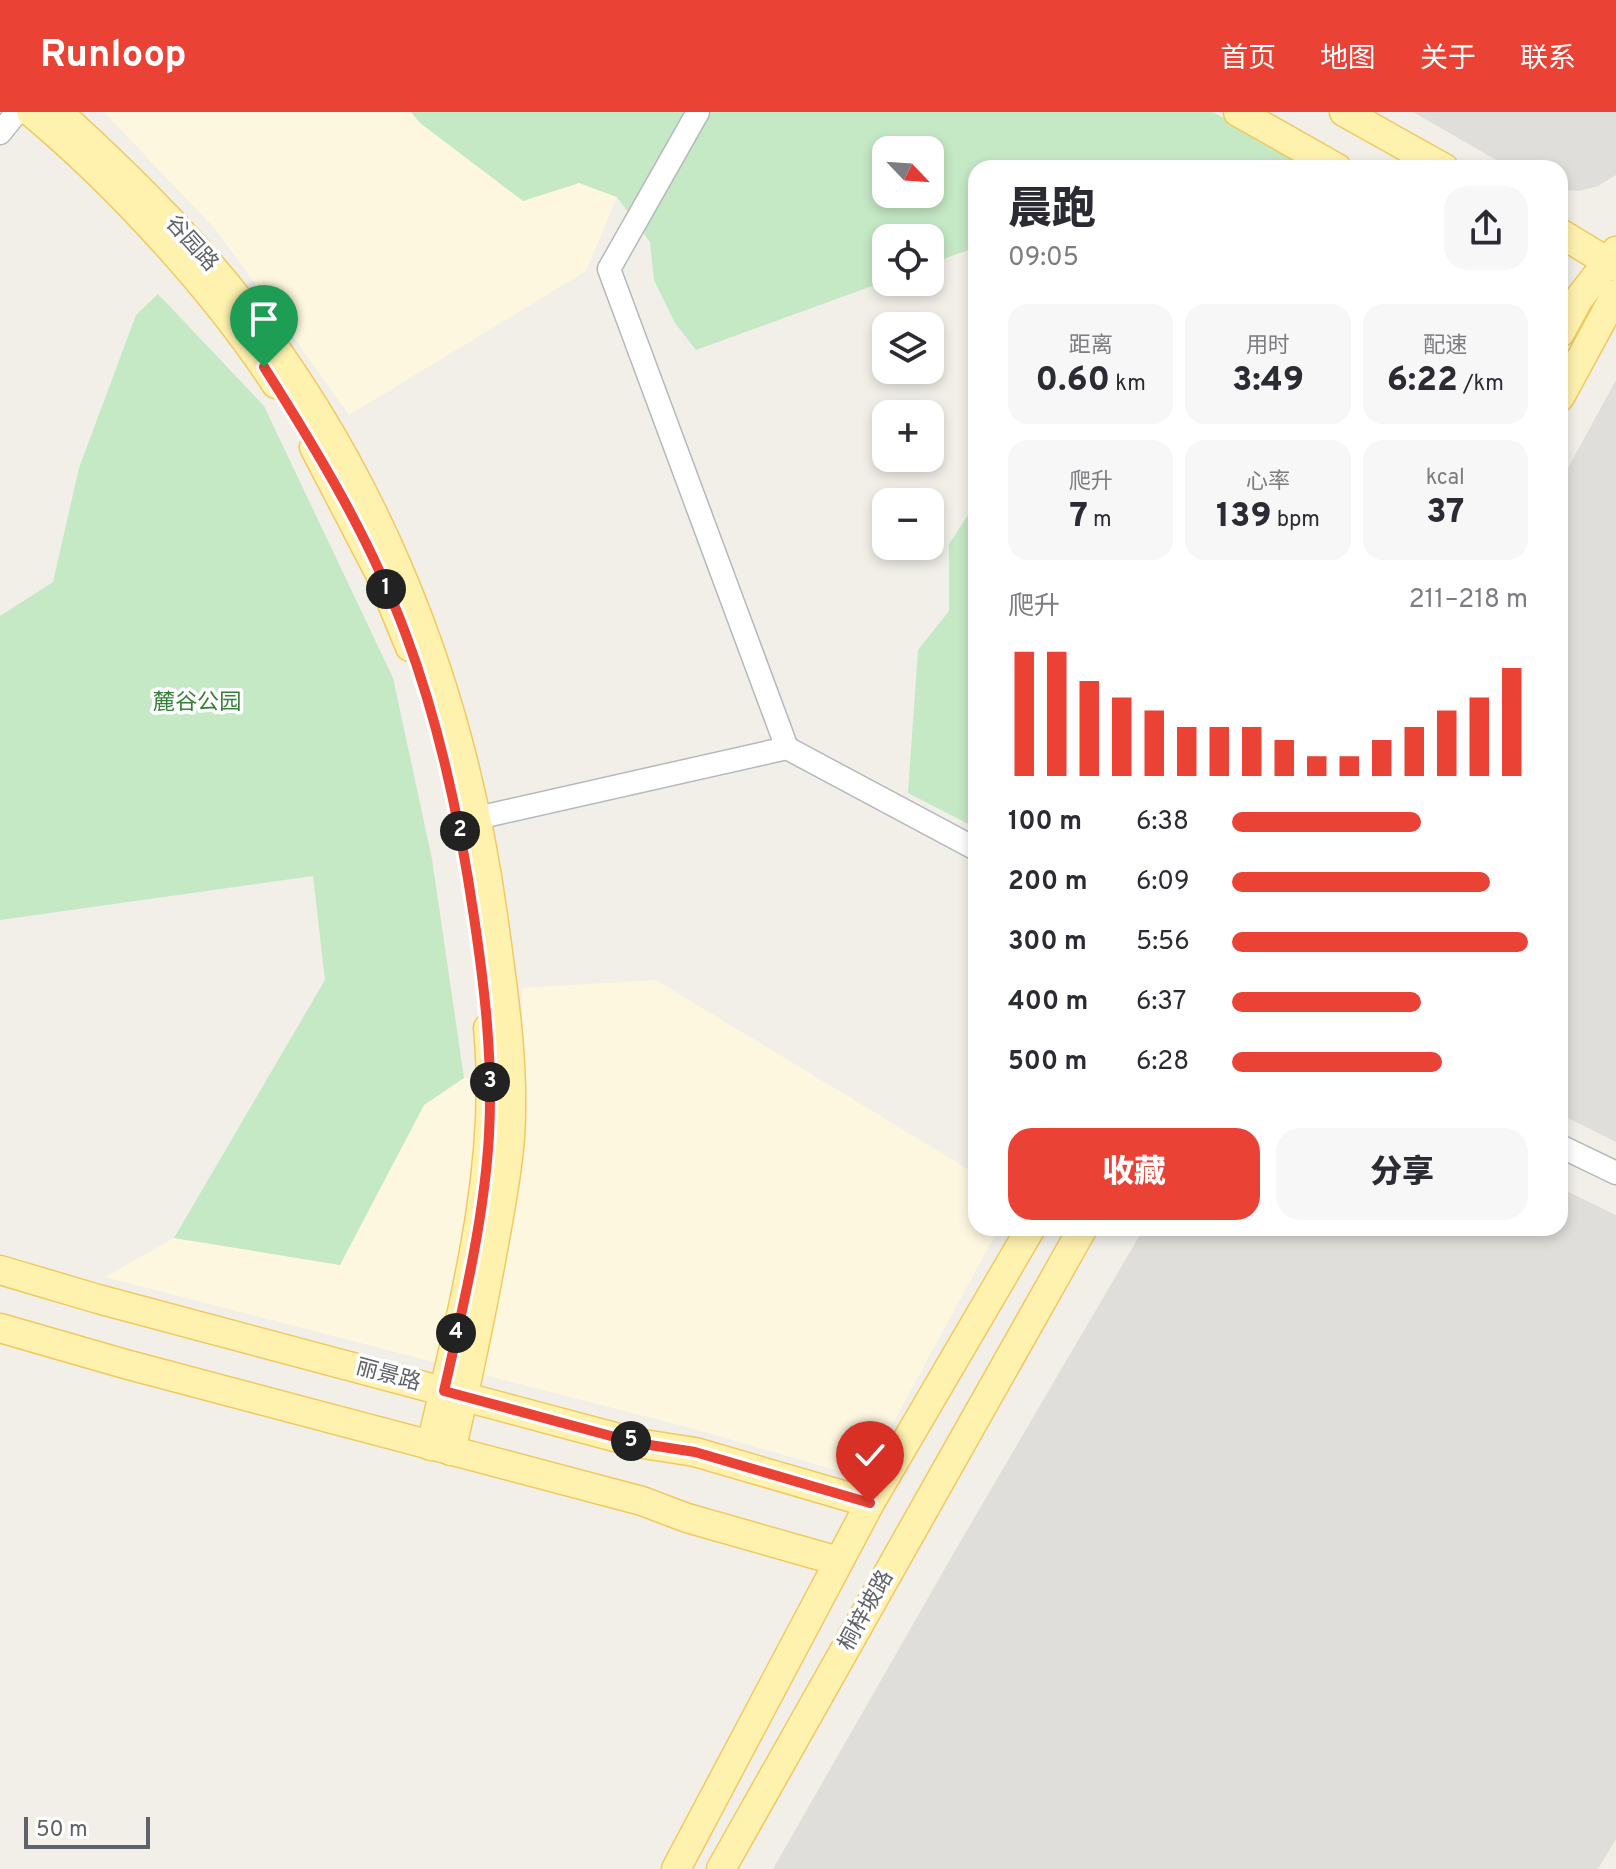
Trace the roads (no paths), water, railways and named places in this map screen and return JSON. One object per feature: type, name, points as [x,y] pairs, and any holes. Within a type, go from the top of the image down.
[{"type":"main road","name":"谷园路","points":[[31,112],[150,228],[193,276],[264,367],[342,498],[406,634],[455,801],[484,983],[490,1049],[489,1137],[454,1394]]},
{"type":"main road","name":"谷园路","points":[[58,112],[165,214],[211,265],[282,359],[322,421],[396,561],[422,624],[457,731],[477,818],[501,974],[511,1097],[510,1140],[502,1203],[441,1448]]},
{"type":"main road","points":[[1238,112],[1323,160]]},
{"type":"main road","points":[[1344,112],[1430,160]]},
{"type":"main road","points":[[1568,237],[1613,260],[1569,294]]},
{"type":"main road","points":[[1568,384],[1612,310],[1569,294]]},
{"type":"main road","points":[[676,1869],[870,1503],[1026,1236]]},
{"type":"main road","name":"桐梓坡路","points":[[721,1869],[1078,1236]]},
{"type":"main road","name":"丽景路","points":[[0,1270],[637,1443],[695,1452],[870,1503]]},
{"type":"main road","points":[[0,1328],[642,1501],[687,1518],[838,1561]]},
{"type":"street","points":[[0,133],[17,112]]},
{"type":"street","points":[[698,112],[609,269],[787,748]]},
{"type":"street","points":[[477,818],[787,748],[968,845]]},
{"type":"street","points":[[1568,1150],[1616,1173]]},
{"type":"park label","name":"麓谷公园","points":[[197,703]]}]
